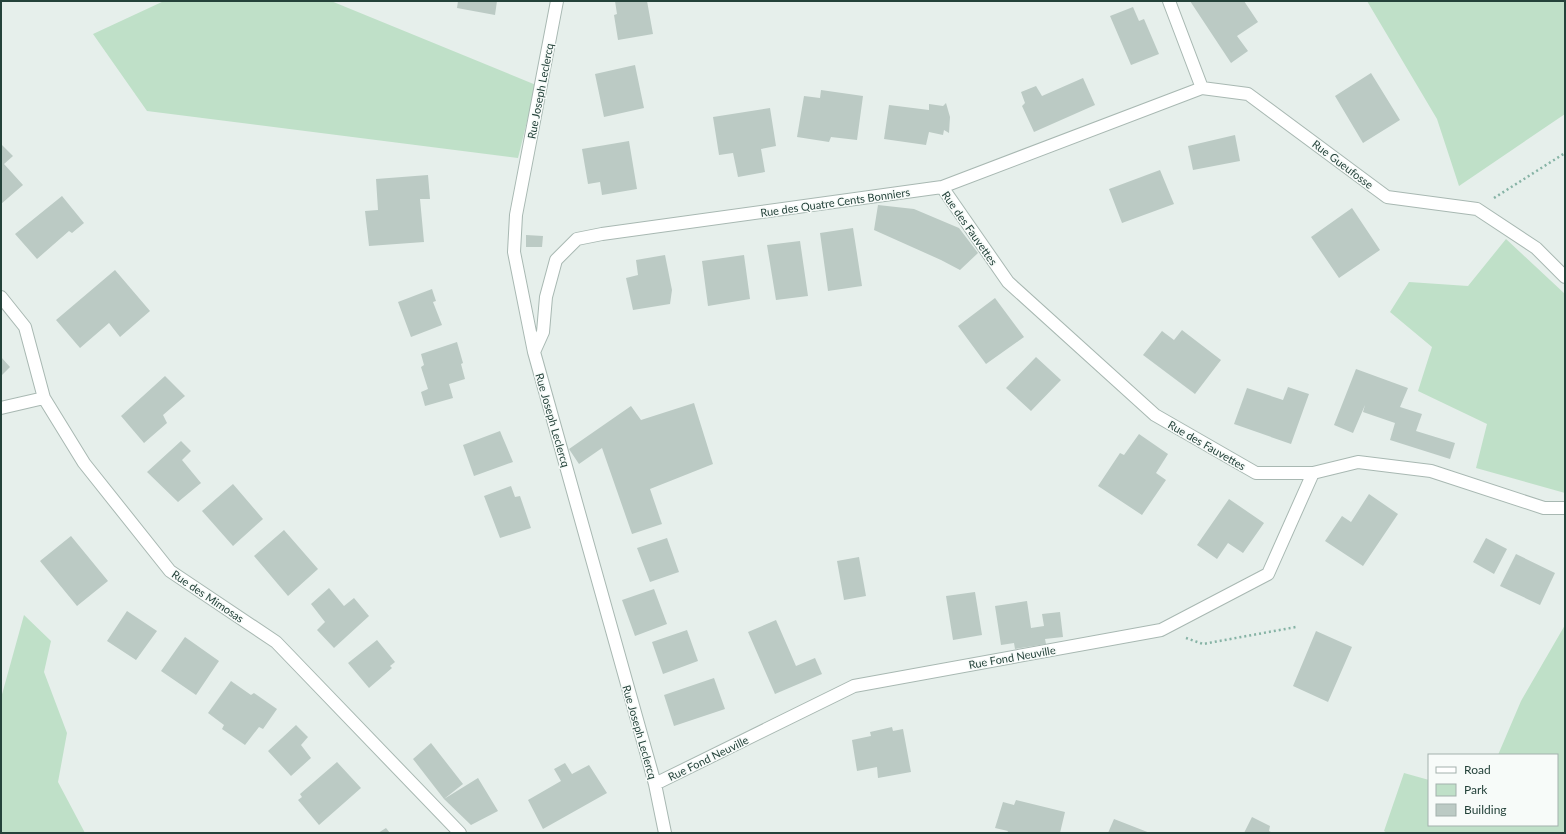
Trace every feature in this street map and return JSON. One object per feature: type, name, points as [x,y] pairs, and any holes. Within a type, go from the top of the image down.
[{"type":"street","name":"Rue Joseph Leclercq","points":[[557,1],[516,215],[514,252],[534,352],[655,784],[665,833]]},
{"type":"street","points":[[1169,1],[1202,88]]},
{"type":"street","name":"Rue des Quatre Cents Bonniers","points":[[534,352],[543,332],[546,297],[556,260],[577,239],[602,234],[942,187],[1202,88]]},
{"type":"street","name":"Rue Gueufosse","points":[[1202,88],[1248,94],[1387,197],[1477,208],[1536,248],[1565,277]]},
{"type":"street","name":"Rue des Fauvettes","points":[[942,187],[1008,282],[1155,415],[1256,473],[1314,473],[1358,462],[1430,471],[1544,508],[1565,508]]},
{"type":"street","name":"Rue des Mimosas","points":[[1,297],[25,327],[44,398],[84,463],[170,571],[276,642],[460,833]]},
{"type":"street","points":[[1,408],[44,398]]},
{"type":"street","name":"Rue Fond Neuville","points":[[655,784],[854,686],[1160,630],[1268,574],[1314,473]]},
{"type":"path","points":[[1477,208],[1565,153]]},
{"type":"path","points":[[1160,630],[1203,644],[1296,627]]},
{"type":"green space","points":[[164,1],[331,1],[536,85],[518,158],[147,111],[93,34]]},
{"type":"green space","points":[[1367,1],[1565,1],[1565,114],[1459,186],[1437,119]]},
{"type":"green space","points":[[1506,239],[1565,294],[1565,493],[1476,468],[1487,424],[1418,391],[1432,347],[1390,312],[1409,282],[1468,286]]},
{"type":"green space","points":[[24,615],[51,641],[44,672],[67,733],[58,782],[85,833],[1,833],[1,698]]},
{"type":"green space","points":[[1565,625],[1565,833],[1387,833],[1384,831],[1404,773],[1428,780],[1428,826],[1558,826],[1558,754],[1498,754],[1521,701]]},
{"type":"building","points":[[458,1],[497,1],[495,15],[457,8]]},
{"type":"building","points":[[615,1],[647,1],[653,34],[618,40],[614,15],[617,14]]},
{"type":"building","points":[[1190,1],[1244,1],[1258,22],[1237,36],[1248,51],[1231,63]]},
{"type":"building","points":[[1133,7],[1139,21],[1144,19],[1159,54],[1131,65],[1110,16]]},
{"type":"building","points":[[635,65],[644,108],[604,117],[595,74]]},
{"type":"building","points":[[1371,73],[1400,120],[1363,143],[1335,96]]},
{"type":"building","points":[[1083,78],[1095,105],[1034,132],[1022,106],[1025,103],[1021,92],[1036,86],[1042,96]]},
{"type":"building","points":[[821,90],[863,96],[857,140],[831,137],[829,142],[797,137],[804,96],[820,98]]},
{"type":"building","points":[[946,103],[950,117],[949,133],[944,130],[943,135],[929,132],[926,145],[884,139],[889,105],[929,110],[929,104],[943,106]]},
{"type":"building","points":[[770,108],[776,146],[761,149],[765,172],[738,177],[733,153],[719,155],[713,117]]},
{"type":"building","points":[[1235,135],[1240,161],[1193,170],[1188,146]]},
{"type":"building","points":[[629,141],[637,189],[602,195],[600,182],[588,184],[582,149]]},
{"type":"building","points":[[1,144],[13,156],[4,164],[23,185],[1,204]]},
{"type":"building","points":[[1160,170],[1174,204],[1122,223],[1109,189]]},
{"type":"building","points":[[428,175],[430,199],[420,199],[424,242],[369,246],[365,211],[378,210],[376,179]]},
{"type":"building","points":[[62,196],[84,223],[72,233],[69,231],[37,259],[15,234]]},
{"type":"building","points":[[878,205],[914,209],[959,228],[978,253],[960,270],[874,230]]},
{"type":"building","points":[[1352,208],[1380,250],[1339,278],[1311,237]]},
{"type":"building","points":[[853,228],[862,286],[828,291],[820,233]]},
{"type":"building","points":[[526,235],[543,236],[542,247],[526,247]]},
{"type":"building","points":[[800,241],[808,296],[776,300],[767,245]]},
{"type":"building","points":[[665,255],[672,290],[670,304],[633,310],[626,278],[638,275],[636,260]]},
{"type":"building","points":[[744,255],[750,299],[708,306],[702,261]]},
{"type":"building","points":[[115,270],[150,311],[120,337],[109,323],[80,348],[56,320]]},
{"type":"building","points":[[432,289],[436,301],[433,302],[442,325],[411,337],[398,302]]},
{"type":"building","points":[[995,298],[1024,337],[986,364],[958,326]]},
{"type":"building","points":[[1182,330],[1221,360],[1195,394],[1143,355],[1162,331],[1174,340]]},
{"type":"building","points":[[457,342],[463,363],[461,364],[465,379],[449,384],[453,398],[425,406],[421,392],[428,389],[421,367],[424,365],[421,354]]},
{"type":"building","points":[[1,357],[10,367],[1,376]]},
{"type":"building","points":[[1036,357],[1061,380],[1031,411],[1006,388]]},
{"type":"building","points":[[1356,369],[1408,388],[1400,407],[1422,414],[1416,431],[1455,443],[1450,459],[1390,440],[1395,423],[1363,412],[1365,405],[1353,433],[1334,425]]},
{"type":"building","points":[[165,376],[185,396],[163,415],[167,423],[144,443],[121,416]]},
{"type":"building","points":[[1288,387],[1309,394],[1291,444],[1234,424],[1247,388],[1283,400]]},
{"type":"building","points":[[694,403],[713,464],[650,489],[662,524],[632,534],[602,448],[579,464],[569,449],[631,406],[641,420]]},
{"type":"building","points":[[500,431],[513,462],[474,476],[463,445]]},
{"type":"building","points":[[1139,434],[1168,454],[1156,473],[1166,480],[1142,515],[1098,486],[1120,453],[1124,455]]},
{"type":"building","points":[[181,441],[191,451],[182,460],[201,483],[178,502],[147,472]]},
{"type":"building","points":[[233,484],[263,519],[233,546],[202,511]]},
{"type":"building","points":[[511,486],[515,497],[520,496],[531,528],[500,538],[484,496]]},
{"type":"building","points":[[1369,494],[1398,514],[1363,566],[1325,541],[1342,516],[1351,522]]},
{"type":"building","points":[[1229,499],[1264,523],[1243,553],[1228,543],[1217,559],[1197,545]]},
{"type":"building","points":[[284,530],[318,569],[288,596],[254,556]]},
{"type":"building","points":[[71,536],[108,581],[77,606],[40,561]]},
{"type":"building","points":[[667,538],[679,572],[650,582],[637,548]]},
{"type":"building","points":[[1486,538],[1507,549],[1494,574],[1473,562]]},
{"type":"building","points":[[1516,554],[1555,573],[1540,605],[1500,586]]},
{"type":"building","points":[[859,557],[866,596],[844,600],[837,561]]},
{"type":"building","points":[[329,588],[344,606],[354,598],[369,616],[334,648],[317,630],[325,622],[311,604]]},
{"type":"building","points":[[654,589],[667,624],[635,636],[622,600]]},
{"type":"building","points":[[975,592],[982,635],[953,640],[946,596]]},
{"type":"building","points":[[1027,601],[1031,628],[1044,626],[1042,614],[1060,612],[1063,637],[1045,639],[1046,644],[1015,649],[1014,643],[1001,645],[995,606]]},
{"type":"building","points":[[127,611],[157,631],[136,660],[107,641]]},
{"type":"building","points":[[776,620],[796,666],[815,658],[822,674],[775,694],[748,632]]},
{"type":"building","points":[[687,630],[698,661],[663,674],[652,642]]},
{"type":"building","points":[[1316,631],[1352,647],[1328,702],[1293,686]]},
{"type":"building","points":[[185,637],[219,661],[196,695],[161,671]]},
{"type":"building","points":[[377,640],[395,662],[390,666],[392,668],[369,688],[348,663]]},
{"type":"building","points":[[714,678],[725,709],[674,726],[664,695]]},
{"type":"building","points":[[231,681],[251,695],[254,693],[277,709],[263,729],[259,727],[245,745],[222,729],[224,725],[208,713]]},
{"type":"building","points":[[296,725],[308,737],[301,745],[311,758],[291,776],[268,751]]},
{"type":"building","points":[[892,727],[893,731],[903,729],[911,772],[878,778],[877,767],[857,771],[852,740],[871,736],[870,732]]},
{"type":"building","points":[[431,743],[463,784],[444,799],[413,759]]},
{"type":"building","points":[[337,762],[361,788],[319,825],[298,800],[302,797],[300,794]]},
{"type":"building","points":[[565,763],[572,774],[589,765],[607,793],[543,829],[528,800],[561,781],[554,769]]},
{"type":"building","points":[[478,778],[498,811],[471,825],[444,799]]},
{"type":"building","points":[[1016,800],[1065,812],[1060,833],[1007,833],[1008,831],[995,828],[1003,802],[1014,805]]},
{"type":"building","points":[[1252,817],[1270,826],[1269,831],[1273,833],[1244,833]]},
{"type":"building","points":[[1114,819],[1150,833],[1108,833]]},
{"type":"building","points":[[386,828],[390,833],[378,833]]}]
